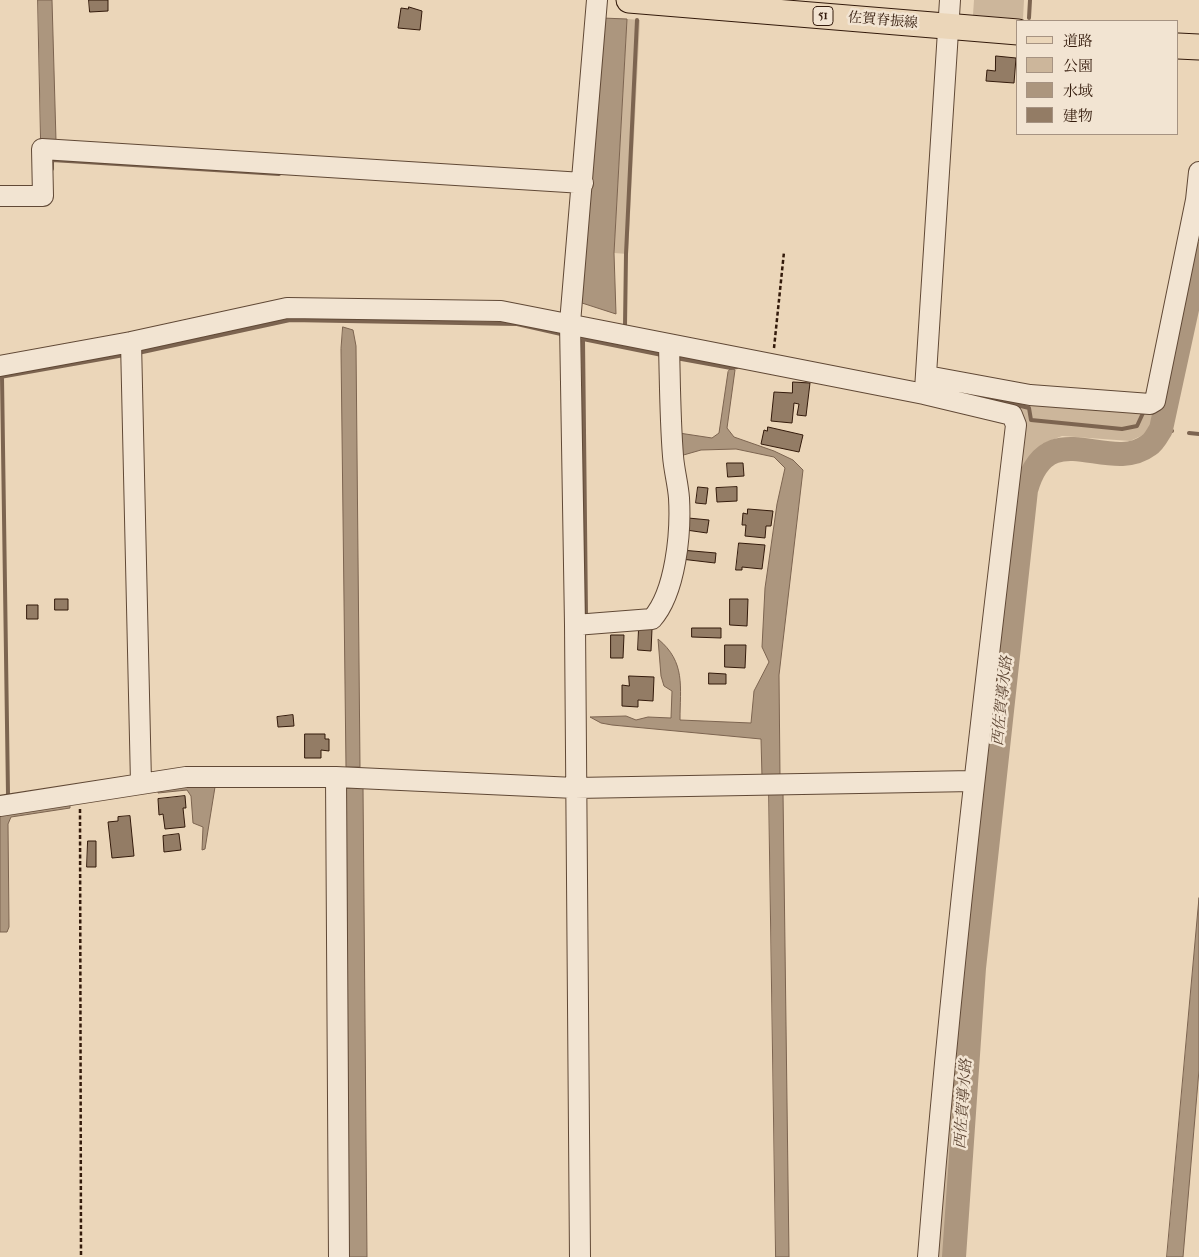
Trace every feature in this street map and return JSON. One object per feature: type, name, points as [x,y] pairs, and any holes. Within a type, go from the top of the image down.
[{"type":"main road","name":"佐賀脊振線","points":[[629,0],[1016,32]]},
{"type":"main road","points":[[1179,46],[1199,47]]},
{"type":"street","points":[[580,1257],[575,625],[570,323],[597,0]]},
{"type":"street","points":[[931,383],[950,0]]},
{"type":"street","points":[[0,196],[43,196],[50,150],[582,191]]},
{"type":"street","points":[[0,366],[132,351],[287,308],[502,311],[772,364],[1030,395],[1150,404],[1155,401],[1194,210],[1199,172]]},
{"type":"street","points":[[575,625],[652,619],[658,612],[665,596],[674,567],[678,536],[679,497],[673,458],[669,345]]},
{"type":"street","points":[[132,351],[141,783]]},
{"type":"street","points":[[928,1257],[941,1093],[974,780],[1016,425],[1012,415],[931,383]]},
{"type":"street","points":[[0,806],[186,777],[336,776],[576,788],[974,780]]},
{"type":"street","points":[[336,776],[339,1257]]},
{"type":"path","points":[[772,364],[784,252]]},
{"type":"path","points":[[80,794],[81,1257]]},
{"type":"green space","points":[[974,0],[1024,0],[1023,19],[973,15]]},
{"type":"green space","points":[[627,19],[640,20],[628,254],[614,253]]},
{"type":"green space","points":[[1022,399],[1158,411],[1152,431],[1130,441],[1062,436],[1042,444],[1023,467],[959,1034],[944,1257],[935,1257],[947,1082]]},
{"type":"water","points":[[38,0],[52,0],[56,141],[41,142]]},
{"type":"water","points":[[602,18],[627,19],[614,253],[616,314],[582,303]]},
{"type":"water","points":[[343,327],[353,330],[356,346],[360,767],[346,767],[341,349]]},
{"type":"water","points":[[731,368],[735,370],[727,428],[734,437],[793,460],[803,470],[779,675],[780,777],[762,777],[761,739],[612,725],[601,723],[590,717],[626,716],[636,720],[648,717],[671,718],[672,691],[664,686],[661,676],[658,639],[667,648],[677,666],[680,686],[680,720],[751,723],[754,691],[769,662],[762,647],[765,588],[777,504],[785,468],[774,457],[736,449],[701,450],[680,456],[679,433],[712,438],[719,433],[728,372]]},
{"type":"water","points":[[209,783],[215,787],[205,849],[202,850],[203,827],[193,823],[191,796],[187,790],[158,793],[158,789]]},
{"type":"water","points":[[346,786],[363,787],[367,1257],[345,1257],[342,793]]},
{"type":"water","points":[[769,792],[783,792],[789,1257],[776,1257]]},
{"type":"water","points":[[70,803],[70,808],[11,817],[8,824],[9,927],[7,932],[0,932],[0,814]]},
{"type":"water","points":[[1199,898],[1199,1070],[1183,1257],[1167,1257]]},
{"type":"building","points":[[89,0],[108,0],[108,11],[90,12]]},
{"type":"building","points":[[409,7],[422,11],[420,30],[398,28],[401,8],[408,9]]},
{"type":"building","points":[[996,56],[1016,58],[1014,83],[986,81],[987,70],[995,71]]},
{"type":"building","points":[[793,382],[810,383],[806,416],[797,415],[799,404],[794,403],[792,423],[771,421],[774,392],[792,393]]},
{"type":"building","points":[[768,427],[803,435],[799,452],[761,444],[764,430],[767,431]]},
{"type":"building","points":[[727,463],[743,463],[744,476],[728,477]]},
{"type":"building","points":[[698,487],[708,488],[706,504],[696,503]]},
{"type":"building","points":[[737,487],[737,501],[717,502],[716,488]]},
{"type":"building","points":[[748,509],[773,511],[771,526],[766,526],[765,538],[745,536],[746,525],[742,525],[743,513],[747,514]]},
{"type":"building","points":[[688,518],[709,520],[707,533],[686,530]]},
{"type":"building","points":[[739,543],[765,545],[762,569],[742,567],[742,570],[736,570]]},
{"type":"building","points":[[681,550],[716,553],[715,563],[681,559]]},
{"type":"building","points":[[55,599],[68,599],[68,610],[55,610]]},
{"type":"building","points":[[730,599],[748,599],[747,626],[730,625]]},
{"type":"building","points":[[27,605],[38,605],[38,619],[27,619]]},
{"type":"building","points":[[639,628],[652,629],[651,651],[638,650]]},
{"type":"building","points":[[692,628],[721,628],[721,638],[692,637]]},
{"type":"building","points":[[611,635],[624,635],[623,658],[611,658]]},
{"type":"building","points":[[725,645],[746,645],[745,668],[725,667]]},
{"type":"building","points":[[709,673],[726,674],[726,684],[709,684]]},
{"type":"building","points":[[629,676],[654,677],[653,701],[638,700],[638,707],[622,706],[622,685],[629,686]]},
{"type":"building","points":[[293,715],[294,726],[278,727],[277,717]]},
{"type":"building","points":[[305,734],[325,734],[325,739],[329,739],[329,751],[321,750],[321,758],[305,758]]},
{"type":"building","points":[[185,796],[186,808],[183,808],[185,827],[165,829],[163,814],[159,815],[158,799]]},
{"type":"building","points":[[130,816],[134,856],[112,858],[108,822],[118,821],[118,817]]},
{"type":"building","points":[[179,834],[181,850],[164,852],[163,836]]},
{"type":"building","points":[[88,841],[96,841],[96,867],[87,867]]},
{"type":"waterway","points":[[1029,18],[1030,0]]},
{"type":"waterway","points":[[625,326],[626,254],[637,20]]},
{"type":"waterway","points":[[52,169],[52,160],[279,174]]},
{"type":"waterway","name":"西佐賀導水路","points":[[954,1257],[974,968],[1026,490],[1036,467],[1049,454],[1064,449],[1116,454],[1133,453],[1149,445],[1154,440],[1161,429],[1199,254]]},
{"type":"waterway","points":[[138,353],[290,320],[517,324],[561,334]]},
{"type":"waterway","points":[[586,614],[583,339],[662,355]]},
{"type":"waterway","points":[[0,377],[124,355]]},
{"type":"waterway","points":[[676,358],[731,368],[737,367]]},
{"type":"waterway","points":[[2,377],[8,794]]},
{"type":"waterway","points":[[977,395],[1029,408],[1031,420],[1122,429],[1137,426],[1143,413]]},
{"type":"waterway","points":[[1161,429],[1172,431]]},
{"type":"waterway","points":[[1189,433],[1199,434]]}]
